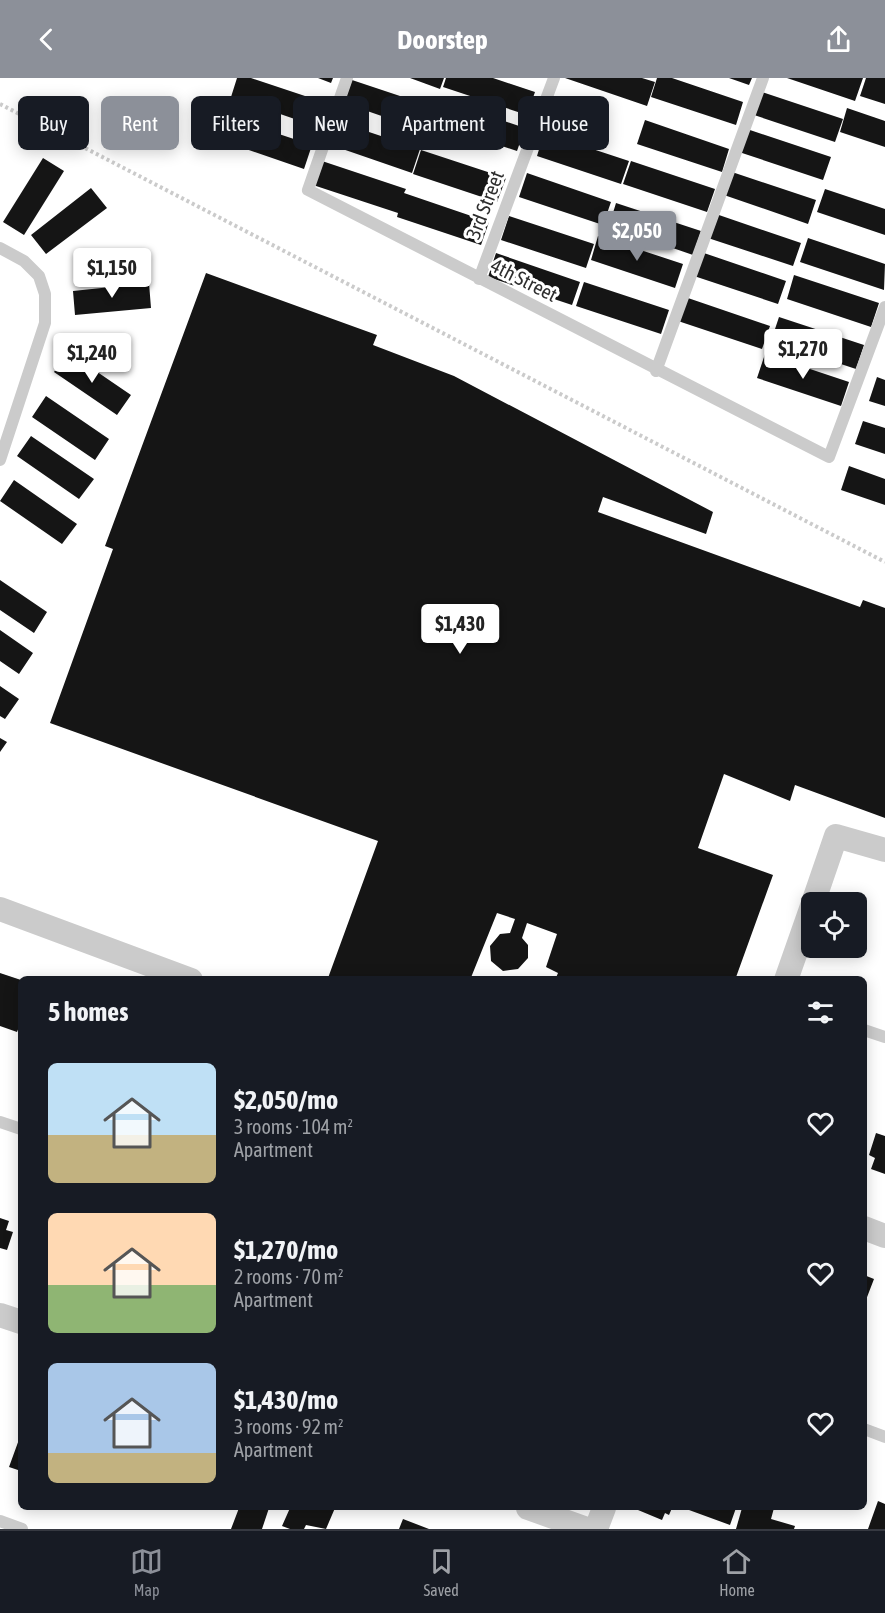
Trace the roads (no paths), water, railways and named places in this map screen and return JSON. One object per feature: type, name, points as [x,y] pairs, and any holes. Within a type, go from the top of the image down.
[{"type":"street","points":[[817,892],[836,836],[885,850]]},
{"type":"street","points":[[0,909],[180,976]]},
{"type":"street","points":[[787,976],[801,937]]},
{"type":"street","points":[[867,1229],[885,1236]]},
{"type":"street","points":[[0,1315],[18,1321]]},
{"type":"street","points":[[534,1510],[587,1529]]},
{"type":"street","points":[[596,1529],[603,1510]]},
{"type":"lane","name":"4th Street","points":[[347,78],[308,190],[829,458],[885,307]]},
{"type":"lane","name":"3rd Street","points":[[478,279],[554,78]]},
{"type":"lane","points":[[656,370],[763,78]]},
{"type":"lane","points":[[0,248],[24,261],[39,276],[44,290],[45,323],[0,460]]},
{"type":"lane","points":[[867,1031],[885,1037]]},
{"type":"lane","points":[[0,1122],[18,1128]]},
{"type":"lane","points":[[867,1430],[885,1437]]},
{"type":"lane","points":[[0,1521],[22,1529]]}]
